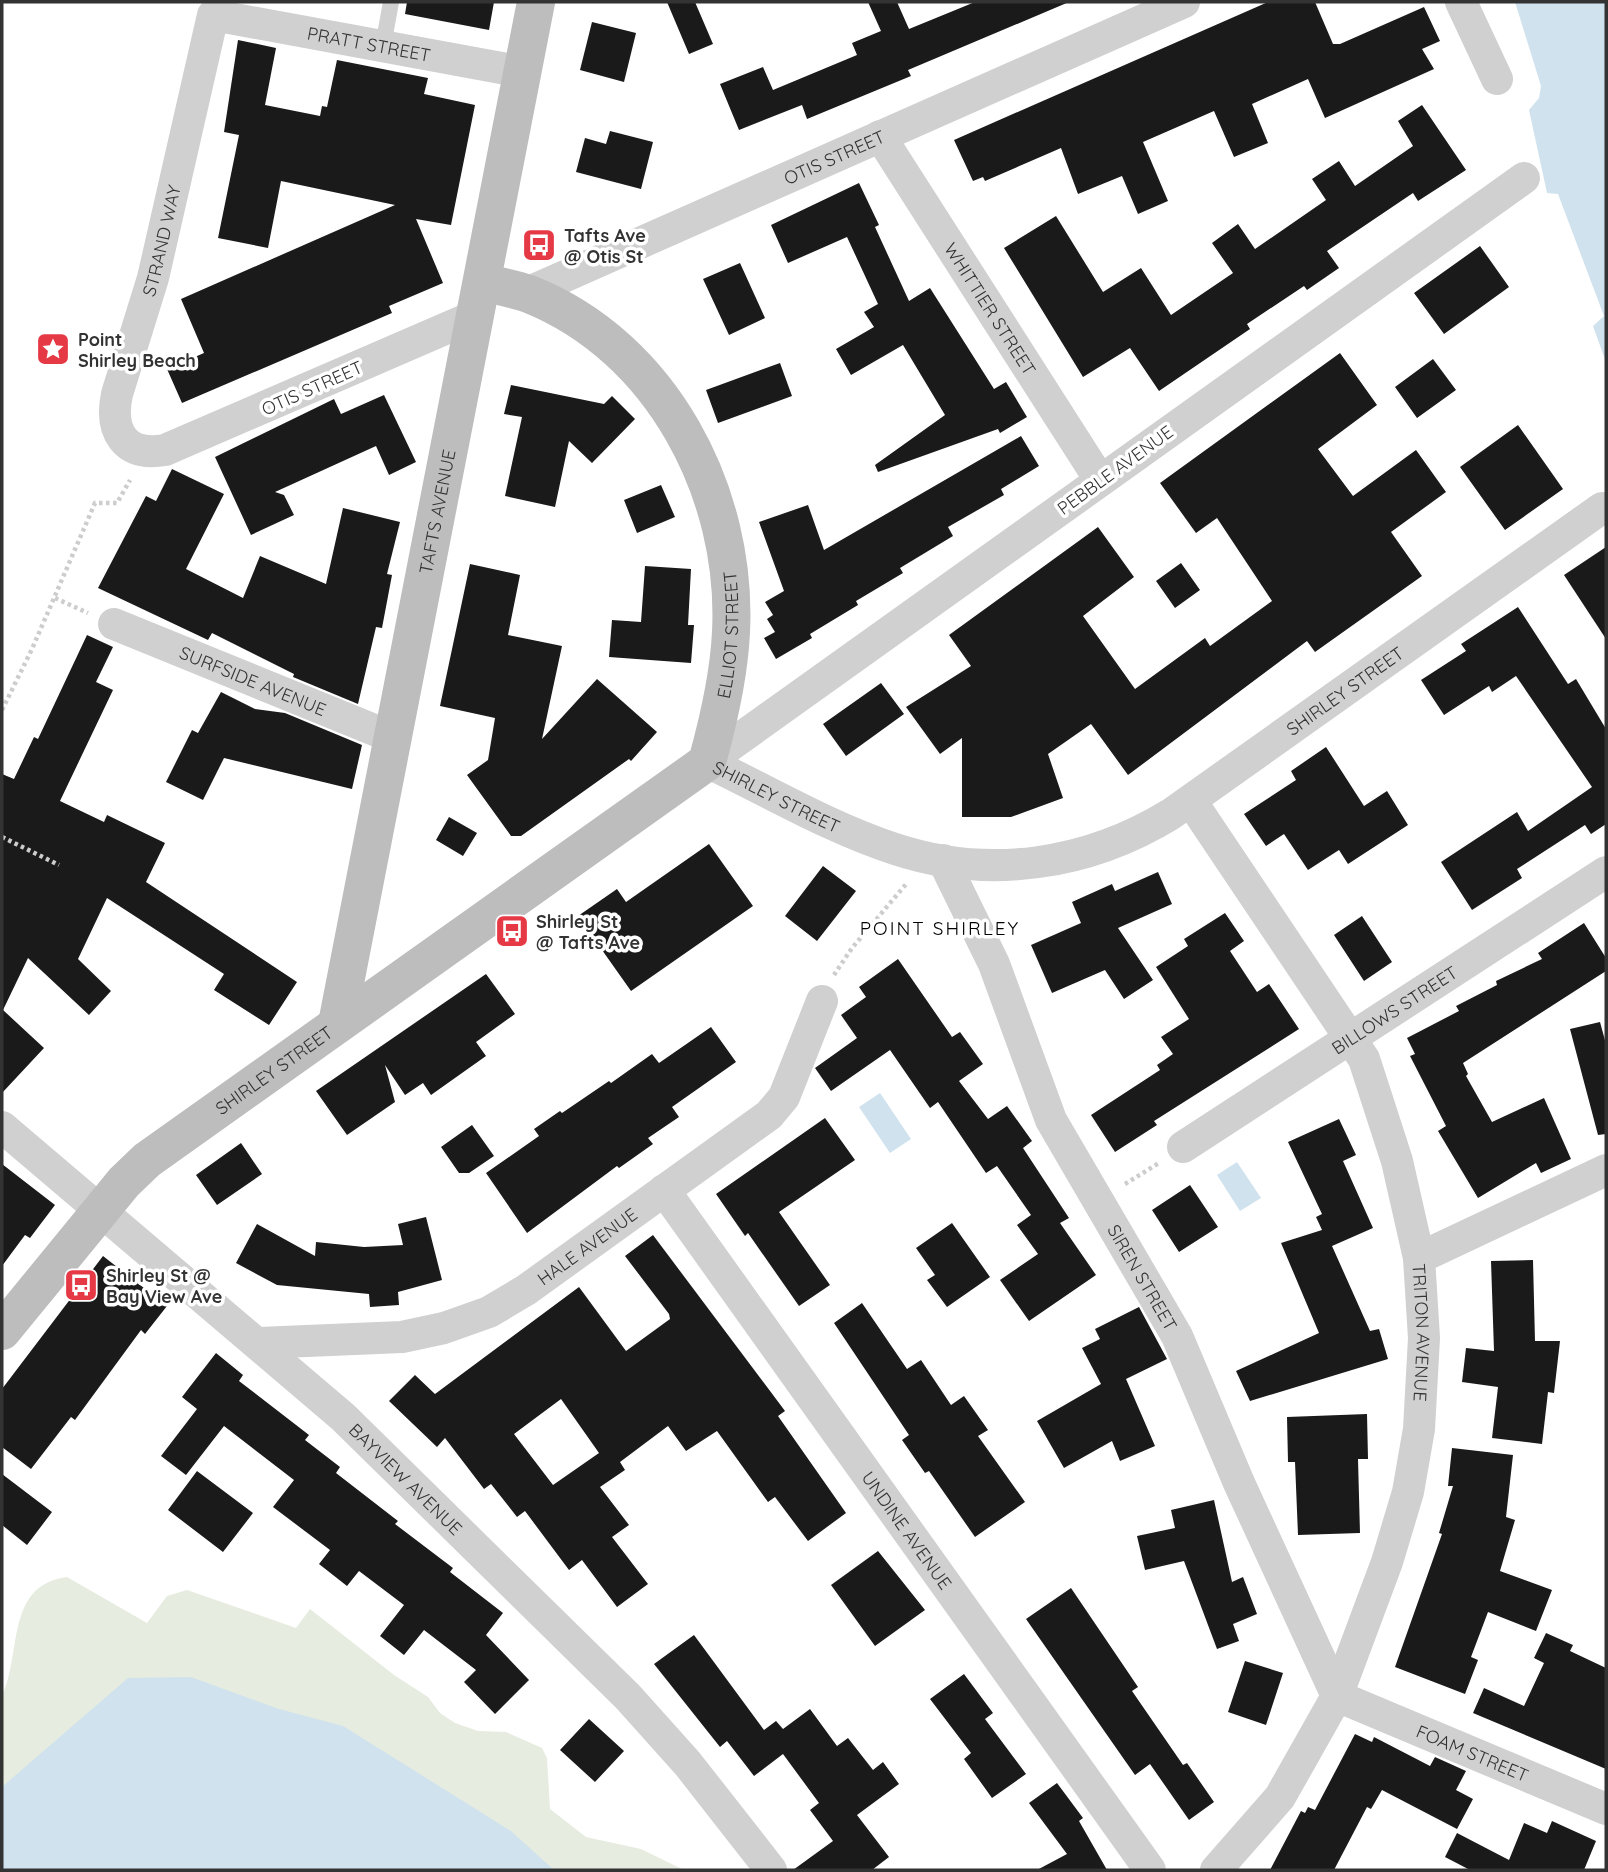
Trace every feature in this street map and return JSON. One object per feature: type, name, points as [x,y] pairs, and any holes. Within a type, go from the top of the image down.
[{"type":"main road","name":"TAFTS AVENUE","points":[[337,1024],[536,2]]},
{"type":"main road","points":[[480,299],[527,293]]},
{"type":"main road","name":"ELLIOT STREET","points":[[527,293],[576,319],[642,376],[672,413],[707,480],[727,556],[731,631],[726,681],[706,762]]},
{"type":"main road","name":"SHIRLEY STREET","points":[[2,1331],[100,1212],[147,1160],[706,762]]},
{"type":"street","name":"OTIS STREET","points":[[527,293],[1184,2]]},
{"type":"street","points":[[1461,2],[1497,79]]},
{"type":"street","name":"PRATT STREET","points":[[213,15],[523,72]]},
{"type":"street","name":"STRAND WAY","points":[[145,453],[122,438],[114,406],[153,278],[213,15]]},
{"type":"street","name":"WHITTIER STREET","points":[[880,136],[1100,480]]},
{"type":"street","name":"PEBBLE AVENUE","points":[[706,762],[1524,178]]},
{"type":"street","name":"OTIS STREET","points":[[145,453],[165,450],[198,438],[480,299]]},
{"type":"street","name":"SHIRLEY STREET","points":[[706,762],[881,844],[943,860],[991,866],[1063,859],[1111,845],[1156,823],[1191,801],[1602,508]]},
{"type":"street","name":"SURFSIDE AVENUE","points":[[114,624],[394,738]]},
{"type":"street","name":"TRITON AVENUE","points":[[1191,801],[1352,1038],[1363,1059],[1389,1133],[1419,1258],[1424,1360],[1413,1469],[1391,1550],[1337,1696],[1280,1797],[1216,1870]]},
{"type":"street","name":"SIREN STREET","points":[[943,860],[994,964],[1051,1120],[1177,1336],[1239,1483],[1337,1696]]},
{"type":"street","name":"BILLOWS STREET","points":[[1183,1147],[1606,872]]},
{"type":"street","name":"HALE AVENUE","points":[[259,1343],[402,1337],[467,1321],[526,1290],[777,1108],[822,1001]]},
{"type":"street","name":"BAYVIEW AVENUE","points":[[2,1127],[334,1409],[628,1697],[688,1764],[771,1870]]},
{"type":"street","points":[[1419,1258],[1606,1170]]},
{"type":"street","name":"UNDINE AVENUE","points":[[664,1190],[1150,1870]]},
{"type":"street","name":"FOAM STREET","points":[[1337,1696],[1606,1809]]},
{"type":"lane","points":[[383,46],[391,2]]},
{"type":"path","points":[[2,710],[38,636],[94,503],[117,503]]},
{"type":"path","points":[[2,836],[60,865]]},
{"type":"path","points":[[822,1001],[845,958],[904,887]]},
{"type":"path","points":[[1114,1191],[1143,1173]]},
{"type":"shaded area","points":[[67,1577],[147,1623],[167,1596],[187,1590],[296,1628],[310,1609],[394,1675],[428,1697],[440,1713],[455,1723],[478,1731],[506,1732],[542,1748],[547,1758],[550,1809],[586,1837],[641,1849],[684,1870],[2,1870],[2,1696],[24,1607],[34,1593],[47,1583]]},
{"type":"water","points":[[1515,2],[1606,2],[1606,362],[1593,326],[1604,316],[1558,194],[1547,193],[1529,110],[1539,98],[1541,86]]},
{"type":"water","points":[[880,1093],[911,1139],[890,1153],[859,1107]]},
{"type":"water","points":[[1237,1162],[1261,1198],[1240,1211],[1217,1175]]},
{"type":"water","points":[[191,1677],[279,1709],[343,1726],[511,1831],[554,1870],[2,1870],[2,1787],[128,1678]]},
{"type":"building","points":[[407,2],[494,2],[489,30],[405,14]]},
{"type":"building","points":[[667,2],[695,2],[713,44],[689,54]]},
{"type":"building","points":[[868,2],[897,2],[909,29],[975,2],[1069,2],[908,70],[911,76],[807,119],[802,105],[739,130],[720,84],[763,67],[773,90],[857,55],[852,43],[881,31]]},
{"type":"building","points":[[1268,2],[1315,2],[1333,44],[1340,44],[1424,7],[1440,41],[1422,49],[1434,69],[1325,118],[1308,79],[1252,104],[1268,143],[1234,157],[1214,111],[1143,142],[1168,201],[1138,214],[1122,176],[1078,194],[1061,148],[985,181],[983,177],[973,181],[954,140]]},
{"type":"building","points":[[592,22],[636,33],[624,82],[580,70]]},
{"type":"building","points":[[238,40],[276,48],[265,105],[320,116],[322,106],[327,107],[337,60],[428,78],[424,94],[475,105],[451,225],[416,219],[443,283],[389,306],[392,313],[182,403],[167,369],[204,353],[181,299],[395,205],[281,181],[268,248],[218,238],[239,135],[224,132]]},
{"type":"building","points":[[1422,105],[1466,170],[1418,201],[1413,193],[1327,251],[1339,268],[1307,290],[1304,286],[1247,324],[1250,329],[1159,391],[1130,348],[1083,377],[1004,248],[1056,216],[1103,292],[1141,268],[1171,315],[1233,273],[1212,243],[1238,224],[1255,249],[1326,200],[1312,179],[1339,161],[1355,186],[1413,146],[1398,121]]},
{"type":"building","points":[[610,131],[653,142],[641,189],[576,172],[585,138],[606,144]]},
{"type":"building","points":[[859,183],[879,225],[875,227],[909,301],[930,288],[994,389],[1006,382],[1027,417],[1000,433],[998,429],[878,472],[875,465],[945,415],[903,345],[851,375],[836,349],[874,327],[864,312],[878,304],[847,237],[788,263],[771,225]]},
{"type":"building","points":[[1480,246],[1509,287],[1444,334],[1414,293]]},
{"type":"building","points":[[740,263],[765,318],[729,335],[703,279]]},
{"type":"building","points":[[1340,353],[1377,405],[1318,449],[1353,496],[1416,450],[1446,492],[1391,532],[1422,576],[1315,652],[1307,641],[1128,775],[1091,724],[1048,754],[1063,798],[1011,817],[962,817],[962,738],[940,754],[906,707],[971,666],[949,635],[1098,527],[1134,577],[1083,616],[1135,689],[1205,638],[1210,646],[1272,601],[1217,518],[1196,533],[1160,483]]},
{"type":"building","points":[[1433,359],[1456,390],[1417,418],[1395,387]]},
{"type":"building","points":[[780,363],[792,396],[718,423],[706,390]]},
{"type":"building","points":[[511,385],[604,404],[612,396],[635,419],[592,463],[569,441],[555,507],[505,496],[522,417],[504,414]]},
{"type":"building","points":[[384,395],[416,462],[389,475],[376,446],[275,492],[284,495],[294,515],[251,535],[215,457],[334,399],[341,414]]},
{"type":"building","points":[[1518,425],[1563,489],[1505,530],[1460,467]]},
{"type":"building","points":[[1021,436],[1039,466],[1001,489],[1004,495],[948,527],[953,536],[900,568],[903,573],[856,601],[858,605],[810,634],[812,638],[776,659],[764,638],[775,632],[767,619],[773,615],[765,602],[784,591],[759,522],[808,505],[824,550]]},
{"type":"building","points":[[172,469],[224,494],[186,569],[243,598],[260,556],[326,584],[343,508],[400,522],[387,574],[392,575],[382,628],[376,627],[358,704],[293,677],[294,674],[212,633],[208,640],[98,588],[146,496],[156,501]]},
{"type":"building","points":[[661,485],[675,517],[637,533],[624,500]]},
{"type":"building","points":[[1606,547],[1606,639],[1564,575]]},
{"type":"building","points":[[1181,563],[1200,590],[1175,608],[1156,581]]},
{"type":"building","points":[[470,564],[520,575],[508,635],[562,646],[542,739],[597,679],[657,732],[631,761],[629,759],[521,836],[511,836],[467,775],[488,760],[495,718],[440,706]]},
{"type":"building","points":[[645,566],[691,569],[688,625],[694,625],[691,663],[609,657],[612,620],[641,622]]},
{"type":"building","points":[[1518,607],[1568,684],[1576,679],[1606,729],[1606,824],[1591,834],[1585,825],[1517,869],[1522,878],[1472,910],[1441,862],[1517,812],[1528,831],[1592,787],[1516,676],[1492,692],[1489,686],[1444,715],[1421,680],[1466,651],[1461,644]]},
{"type":"building","points":[[87,635],[113,647],[96,682],[113,690],[60,801],[104,822],[107,815],[165,843],[146,882],[297,982],[269,1025],[214,990],[224,974],[107,898],[78,959],[111,991],[89,1015],[28,958],[3,1010],[44,1048],[2,1093],[2,774],[14,779],[34,737],[38,739]]},
{"type":"building","points":[[881,683],[904,714],[846,756],[823,724]]},
{"type":"building","points":[[221,692],[255,709],[285,713],[362,745],[352,789],[224,758],[203,800],[166,782],[192,730],[198,733]]},
{"type":"building","points":[[1326,747],[1364,806],[1387,791],[1408,825],[1348,864],[1339,850],[1308,870],[1284,834],[1266,846],[1244,814],[1296,780],[1291,771]]},
{"type":"building","points":[[449,817],[477,833],[463,856],[436,840]]},
{"type":"building","points":[[709,844],[753,906],[631,991],[578,916],[617,889],[626,902]]},
{"type":"building","points":[[823,866],[856,891],[817,941],[785,916]]},
{"type":"building","points":[[1158,872],[1172,904],[1118,928],[1153,980],[1124,999],[1105,970],[1052,993],[1031,945],[1081,923],[1072,902],[1112,884],[1115,891]]},
{"type":"building","points":[[1225,913],[1244,941],[1230,951],[1257,992],[1269,984],[1299,1029],[1154,1121],[1157,1125],[1115,1152],[1091,1115],[1160,1070],[1157,1065],[1173,1054],[1161,1037],[1189,1019],[1156,967],[1188,946],[1184,939]]},
{"type":"building","points":[[1362,916],[1392,962],[1364,981],[1334,935]]},
{"type":"building","points":[[1584,923],[1606,958],[1606,971],[1463,1063],[1468,1074],[1466,1076],[1492,1122],[1544,1098],[1571,1159],[1541,1173],[1536,1163],[1478,1198],[1438,1131],[1446,1126],[1410,1056],[1415,1054],[1407,1038],[1459,1011],[1456,1006],[1497,985],[1496,981],[1542,959],[1538,953]]},
{"type":"building","points":[[898,959],[952,1037],[960,1032],[983,1064],[959,1081],[988,1119],[1007,1106],[1032,1141],[1023,1148],[1069,1218],[1060,1223],[1096,1275],[1029,1321],[1000,1280],[1038,1254],[1017,1225],[1031,1215],[997,1166],[986,1173],[938,1102],[930,1108],[890,1050],[831,1091],[815,1068],[857,1038],[841,1015],[866,997],[859,987]]},
{"type":"building","points":[[486,974],[515,1014],[476,1042],[486,1056],[431,1095],[423,1083],[405,1095],[385,1065],[395,1102],[347,1135],[316,1091]]},
{"type":"building","points":[[1600,1022],[1606,1044],[1606,1134],[1598,1135],[1570,1029]]},
{"type":"building","points":[[711,1027],[736,1062],[672,1107],[679,1117],[648,1138],[653,1144],[619,1168],[617,1166],[527,1233],[486,1173],[539,1136],[534,1129],[560,1111],[562,1113],[609,1081],[611,1083],[652,1054],[659,1063]]},
{"type":"building","points":[[825,1118],[855,1160],[779,1212],[830,1285],[799,1306],[748,1233],[745,1236],[716,1194]]},
{"type":"building","points":[[1339,1119],[1356,1155],[1343,1161],[1373,1228],[1332,1246],[1370,1331],[1379,1329],[1388,1359],[1250,1401],[1236,1371],[1319,1333],[1281,1243],[1322,1230],[1316,1217],[1322,1214],[1288,1142]]},
{"type":"building","points":[[472,1125],[494,1156],[469,1173],[459,1173],[441,1147]]},
{"type":"building","points":[[241,1143],[262,1174],[217,1205],[196,1175]]},
{"type":"building","points":[[2,1164],[55,1205],[30,1238],[25,1235],[2,1266]]},
{"type":"building","points":[[1190,1185],[1218,1227],[1179,1252],[1152,1210]]},
{"type":"building","points":[[426,1217],[442,1280],[398,1292],[399,1305],[370,1307],[369,1294],[277,1285],[236,1263],[257,1224],[315,1256],[316,1242],[364,1247],[403,1245],[398,1224]]},
{"type":"building","points":[[952,1223],[990,1277],[947,1307],[927,1280],[935,1275],[916,1248]]},
{"type":"building","points":[[653,1235],[785,1411],[778,1416],[846,1513],[808,1541],[775,1497],[768,1502],[717,1431],[686,1451],[668,1426],[620,1462],[625,1470],[600,1487],[629,1525],[612,1537],[648,1584],[617,1607],[582,1560],[569,1570],[525,1511],[517,1517],[491,1484],[484,1489],[445,1438],[437,1447],[389,1401],[415,1375],[435,1394],[579,1287],[626,1351],[670,1319],[625,1256]],"holes":[[[561,1399],[599,1453],[553,1485],[514,1434]]]},
{"type":"building","points":[[103,1256],[167,1306],[145,1334],[141,1330],[75,1420],[71,1417],[31,1469],[2,1447],[2,1389]]},
{"type":"building","points":[[1533,1260],[1535,1341],[1560,1341],[1554,1393],[1548,1392],[1542,1444],[1492,1438],[1498,1387],[1462,1382],[1466,1348],[1494,1351],[1491,1261]]},
{"type":"building","points":[[862,1303],[907,1369],[921,1360],[951,1405],[964,1396],[988,1430],[978,1436],[1025,1502],[975,1537],[929,1471],[925,1473],[902,1440],[909,1435],[834,1323]]},
{"type":"building","points":[[1139,1307],[1167,1359],[1126,1379],[1155,1446],[1120,1461],[1112,1441],[1064,1468],[1037,1421],[1101,1384],[1082,1348],[1100,1339],[1095,1329]]},
{"type":"building","points":[[216,1353],[243,1375],[239,1381],[309,1435],[305,1440],[340,1467],[336,1473],[398,1521],[395,1524],[453,1568],[450,1572],[503,1613],[486,1635],[529,1680],[495,1714],[464,1682],[476,1670],[424,1630],[404,1655],[380,1636],[404,1605],[359,1571],[347,1586],[319,1564],[330,1550],[273,1507],[294,1480],[224,1426],[186,1475],[161,1456],[197,1409],[182,1397]]},
{"type":"building","points":[[1367,1414],[1368,1459],[1358,1459],[1360,1533],[1298,1535],[1295,1462],[1288,1462],[1287,1417]]},
{"type":"building","points":[[1452,1448],[1513,1455],[1506,1517],[1515,1520],[1500,1571],[1552,1590],[1536,1631],[1488,1612],[1471,1657],[1478,1660],[1465,1694],[1395,1667],[1442,1534],[1439,1533],[1453,1486],[1448,1486]]},
{"type":"building","points":[[197,1471],[253,1513],[223,1552],[168,1510]]},
{"type":"building","points":[[2,1474],[52,1512],[27,1545],[2,1525]]},
{"type":"building","points":[[1214,1500],[1232,1582],[1243,1577],[1257,1614],[1233,1624],[1239,1641],[1217,1649],[1184,1561],[1145,1570],[1137,1536],[1175,1528],[1171,1510]]},
{"type":"building","points":[[878,1551],[925,1610],[875,1646],[831,1585]]},
{"type":"building","points":[[1071,1588],[1138,1687],[1132,1691],[1183,1765],[1187,1763],[1214,1802],[1189,1820],[1150,1764],[1135,1775],[1026,1619]]},
{"type":"building","points":[[1546,1633],[1573,1645],[1570,1651],[1606,1668],[1606,1769],[1473,1713],[1484,1688],[1524,1706],[1544,1663],[1534,1658]]},
{"type":"building","points":[[694,1635],[764,1730],[776,1721],[783,1729],[810,1709],[837,1746],[848,1738],[873,1770],[883,1762],[899,1784],[857,1815],[889,1857],[872,1870],[793,1870],[833,1841],[810,1810],[819,1803],[783,1754],[754,1776],[727,1741],[720,1747],[654,1664]]},
{"type":"building","points":[[1245,1661],[1283,1673],[1266,1725],[1228,1712]]},
{"type":"building","points":[[964,1674],[993,1713],[985,1719],[1026,1774],[992,1798],[964,1759],[971,1753],[930,1699]]},
{"type":"building","points":[[589,1719],[624,1751],[595,1782],[560,1750]]},
{"type":"building","points":[[1355,1734],[1372,1742],[1374,1737],[1430,1766],[1435,1757],[1466,1771],[1456,1790],[1473,1799],[1457,1829],[1382,1790],[1371,1809],[1367,1807],[1334,1870],[1270,1870],[1301,1811],[1305,1813],[1308,1807],[1315,1810]]},
{"type":"building","points":[[1057,1783],[1083,1818],[1079,1821],[1107,1870],[1037,1870],[1067,1854],[1029,1803]]},
{"type":"building","points":[[1552,1821],[1596,1841],[1584,1870],[1470,1870],[1445,1857],[1457,1833],[1509,1860],[1524,1823],[1547,1833]]},
{"type":"place","name":"Tafts Ave @ Otis St","points":[[539,245]]},
{"type":"place","name":"Point Shirley Beach","points":[[53,349]]},
{"type":"place","name":"Shirley St @ Tafts Ave","points":[[512,931]]},
{"type":"place","name":"Shirley St @ Bay View Ave","points":[[81,1285]]},
{"type":"district","name":"POINT SHIRLEY","points":[[940,928]]}]
